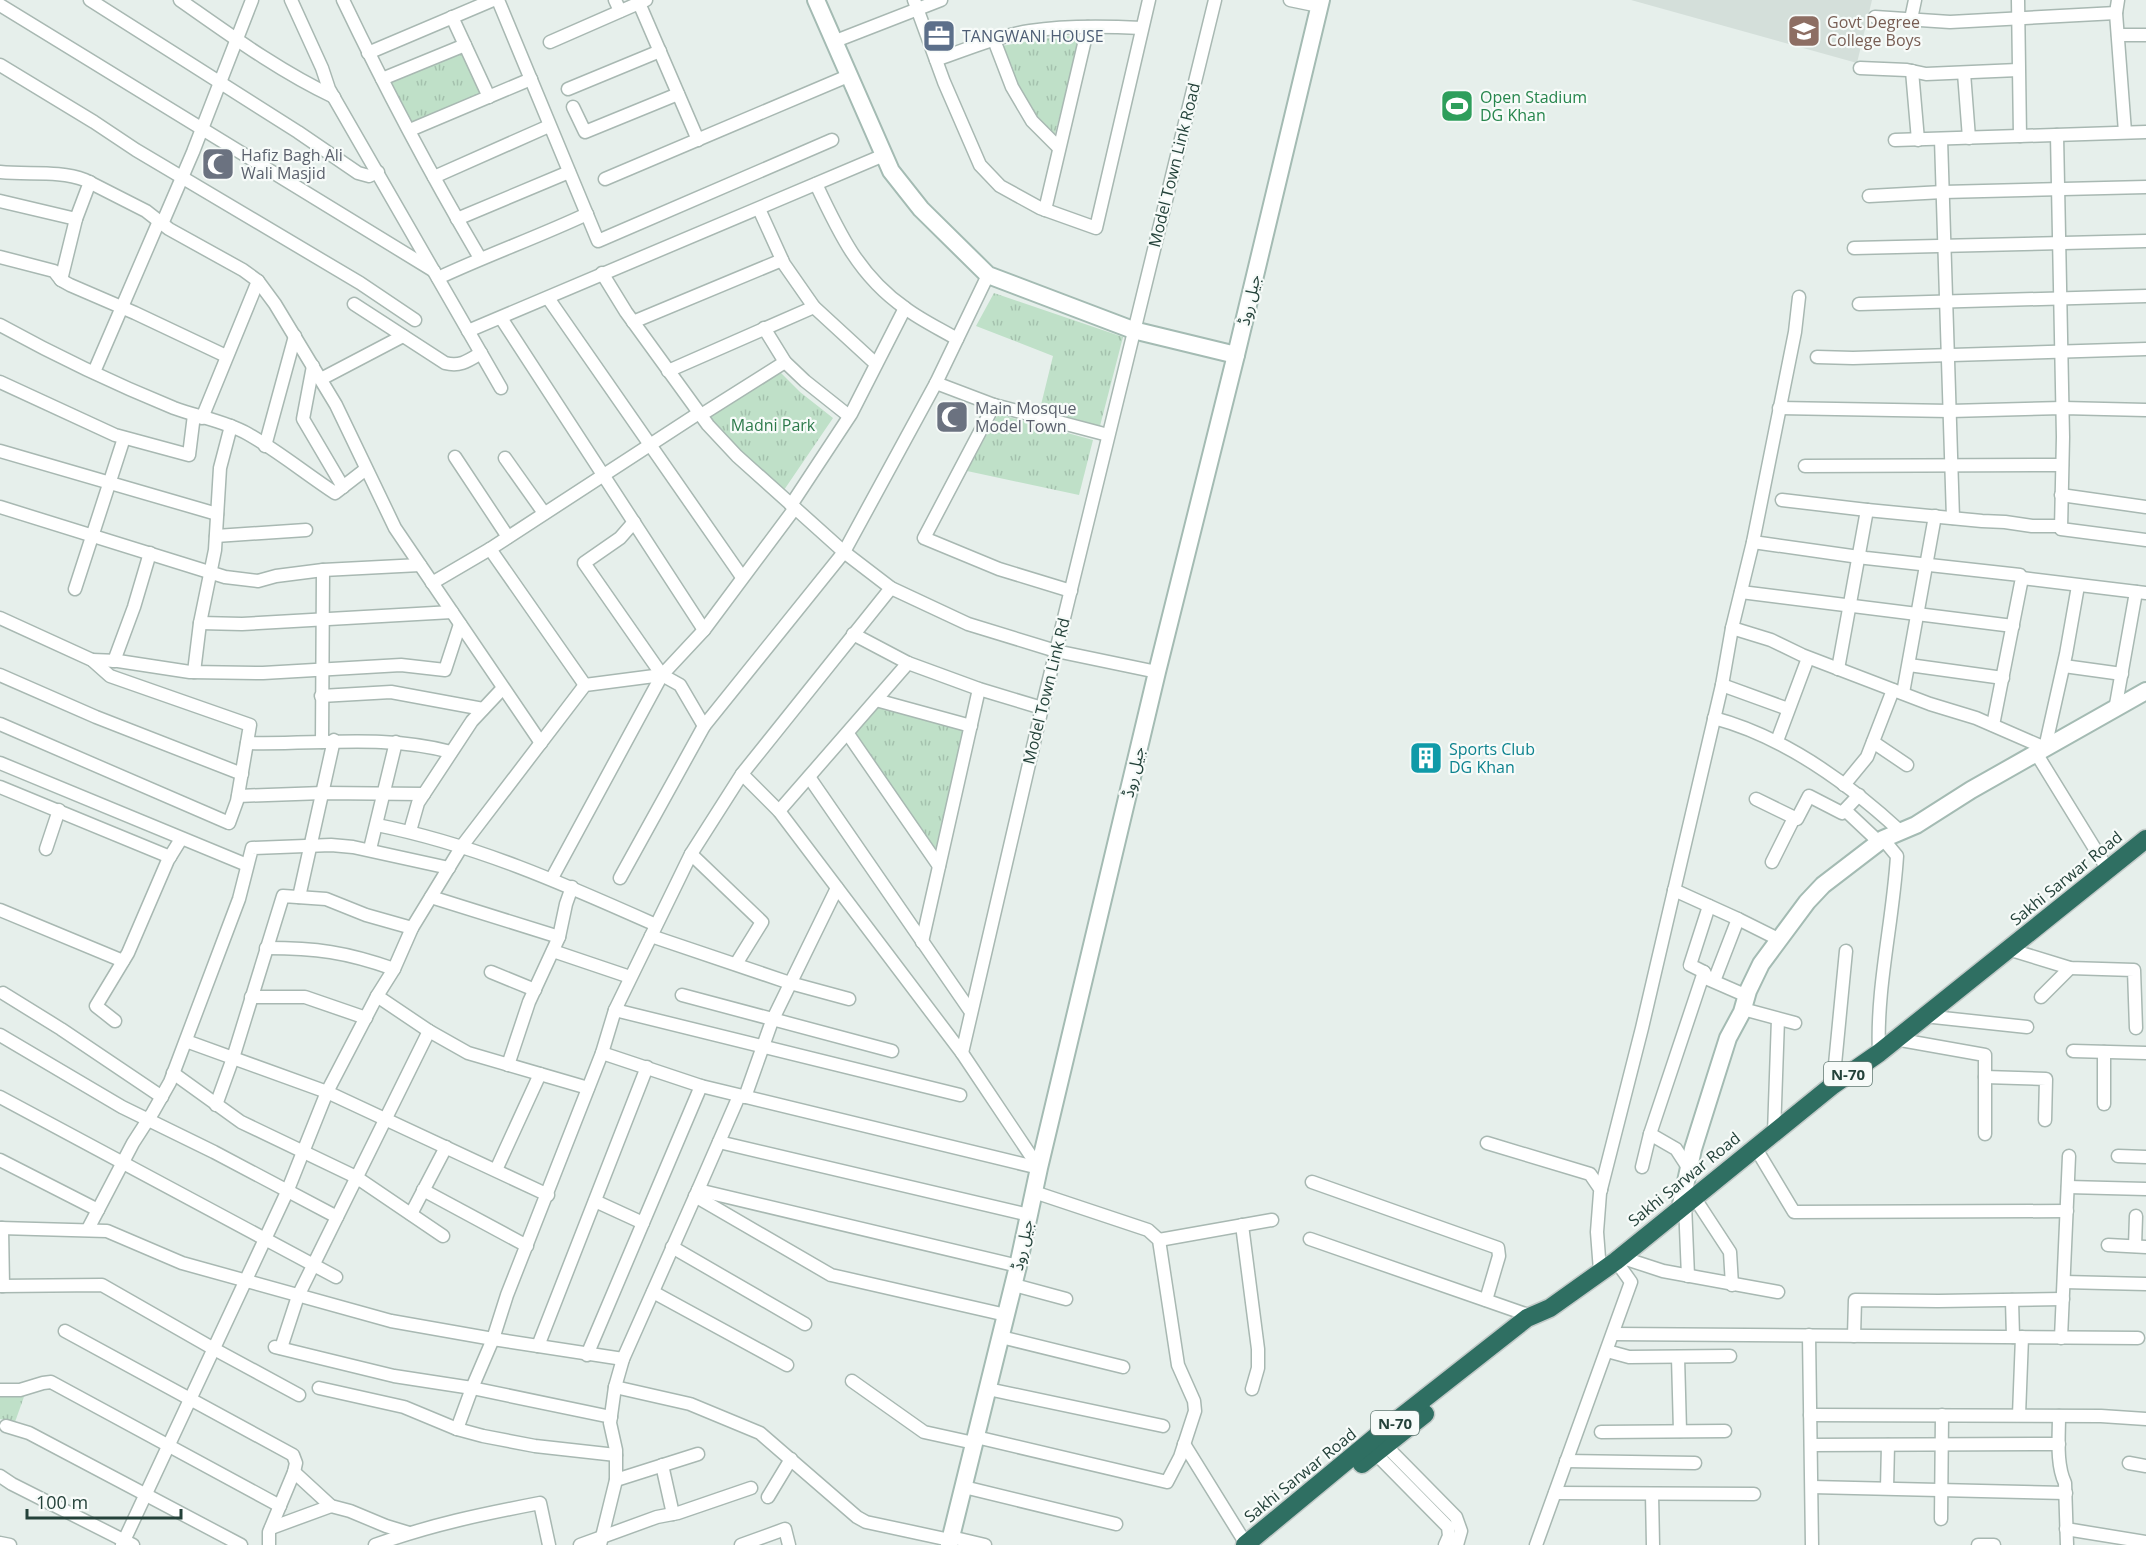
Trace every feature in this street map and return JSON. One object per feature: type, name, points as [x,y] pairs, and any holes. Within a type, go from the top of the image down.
[{"type":"highway","name":"Sakhi Sarwar Road","points":[[1245,1545],[1302,1506],[1378,1435],[1531,1316],[1550,1308],[1618,1259],[1755,1147],[1833,1085],[1879,1053],[2146,839]]},
{"type":"highway","name":"N-70","points":[[1262,1545],[1302,1506],[1381,1450],[1533,1327],[1550,1308]]},
{"type":"main road","points":[[816,0],[891,171],[921,209],[988,275],[1133,330],[1236,355]]},
{"type":"main road","name":"جیل روڈ","points":[[950,1541],[1014,1285],[1039,1168],[1157,672],[1320,3]]},
{"type":"main road","points":[[1686,1203],[1693,1149],[1725,1048],[1761,964],[1823,885],[1881,841],[1916,825],[1971,790],[2146,692]]},
{"type":"street","points":[[90,0],[317,144],[358,173],[369,176],[378,172]]},
{"type":"street","points":[[180,0],[237,39],[313,87],[335,98]]},
{"type":"street","points":[[94,372],[121,307],[183,177],[252,0]]},
{"type":"street","points":[[291,0],[322,68],[329,89],[501,388]]},
{"type":"street","points":[[343,0],[368,53],[480,258]]},
{"type":"street","points":[[368,53],[496,0],[598,241],[832,140]]},
{"type":"street","points":[[833,42],[916,4],[940,0]]},
{"type":"street","points":[[916,4],[936,60],[980,165],[1000,186],[1045,210],[1096,228],[1149,0]]},
{"type":"street","name":"Model Town Link Road","points":[[1133,330],[1215,0]]},
{"type":"street","points":[[1290,0],[1320,3]]},
{"type":"street","points":[[1911,19],[1915,0]]},
{"type":"street","points":[[2018,0],[2020,136]]},
{"type":"street","points":[[2118,0],[2116,13],[2125,132]]},
{"type":"street","points":[[550,42],[618,6],[643,2],[660,51],[698,140]]},
{"type":"street","points":[[0,5],[436,275]]},
{"type":"street","points":[[1875,17],[1950,22],[2116,13]]},
{"type":"street","points":[[452,17],[489,97]]},
{"type":"street","points":[[936,60],[994,40],[1031,31],[1088,27],[1142,28]]},
{"type":"street","points":[[1045,210],[1088,27]]},
{"type":"street","points":[[2118,35],[2146,35]]},
{"type":"street","points":[[994,40],[1012,87],[1032,121],[1059,148]]},
{"type":"street","points":[[382,79],[465,45]]},
{"type":"street","points":[[568,89],[660,51]]},
{"type":"street","points":[[0,65],[360,283],[415,320]]},
{"type":"street","points":[[1860,68],[1926,74],[2018,70]]},
{"type":"street","points":[[1912,71],[1918,140]]},
{"type":"street","points":[[1964,73],[1969,138]]},
{"type":"street","points":[[605,179],[848,76]]},
{"type":"street","points":[[410,130],[531,79]]},
{"type":"street","points":[[573,107],[585,132],[678,94]]},
{"type":"street","points":[[434,177],[549,126]]},
{"type":"street","points":[[1895,140],[2146,132]]},
{"type":"street","points":[[2057,135],[2063,408],[2061,529],[2146,540]]},
{"type":"street","points":[[1941,139],[1953,518]]},
{"type":"street","points":[[468,332],[602,273],[884,155]]},
{"type":"street","points":[[0,172],[75,176],[90,182],[125,200],[258,281],[275,304],[336,405],[395,528],[541,743]]},
{"type":"street","points":[[457,219],[569,172]]},
{"type":"street","points":[[61,280],[76,219],[90,182]]},
{"type":"street","points":[[816,184],[841,237],[858,263],[881,288],[905,308],[957,339]]},
{"type":"street","points":[[1869,196],[2146,187]]},
{"type":"street","points":[[0,201],[76,219]]},
{"type":"street","points":[[759,209],[782,260],[814,307],[876,364]]},
{"type":"street","points":[[436,275],[539,236],[587,214]]},
{"type":"street","points":[[1854,248],[2146,241]]},
{"type":"street","points":[[0,257],[54,271],[61,280],[226,356]]},
{"type":"street","points":[[633,322],[782,260]]},
{"type":"street","points":[[602,273],[633,322],[708,425],[737,456],[844,552],[891,588],[968,624],[1056,651],[1157,672]]},
{"type":"street","points":[[620,878],[704,726],[844,552],[936,383],[988,275]]},
{"type":"street","points":[[0,382],[84,422],[124,438],[189,455],[198,416],[258,281]]},
{"type":"street","points":[[1859,304],[2146,296]]},
{"type":"street","points":[[1600,1272],[1597,1232],[1601,1190],[1642,1028],[1722,686],[1732,628],[1753,542],[1799,297]]},
{"type":"street","points":[[548,298],[742,577]]},
{"type":"street","points":[[354,304],[445,363],[453,365],[464,363],[481,353]]},
{"type":"street","points":[[668,371],[814,307]]},
{"type":"street","points":[[552,878],[662,675],[704,630],[793,506],[849,416],[905,308]]},
{"type":"street","points":[[501,318],[704,630]]},
{"type":"street","points":[[0,325],[34,344],[132,390],[248,434],[335,493],[366,469]]},
{"type":"street","points":[[764,328],[785,362],[849,416]]},
{"type":"street","name":"Model Town Link Rd","points":[[962,1053],[1133,330]]},
{"type":"street","points":[[265,446],[295,336]]},
{"type":"street","points":[[321,380],[403,336]]},
{"type":"street","points":[[1817,357],[2146,349]]},
{"type":"street","points":[[432,583],[490,549],[650,444],[785,362]]},
{"type":"street","points":[[313,366],[303,419],[343,487]]},
{"type":"street","points":[[936,383],[994,405],[1108,435]]},
{"type":"street","points":[[994,405],[924,538],[999,569],[1071,591]]},
{"type":"street","points":[[1779,408],[1950,411],[2063,408],[2146,410]]},
{"type":"street","points":[[194,672],[200,623],[216,536],[219,468],[231,426]]},
{"type":"street","points":[[75,589],[124,438]]},
{"type":"street","points":[[0,451],[217,514]]},
{"type":"street","points":[[455,457],[508,537]]},
{"type":"street","points":[[505,458],[544,513]]},
{"type":"street","points":[[1805,466],[2062,465]]},
{"type":"street","points":[[2061,495],[2146,507]]},
{"type":"street","points":[[1782,500],[2032,526],[2061,525]]},
{"type":"street","points":[[0,507],[225,578],[258,581],[276,576],[322,570],[420,565]]},
{"type":"street","points":[[1838,669],[1867,510]]},
{"type":"street","points":[[1845,785],[1867,758],[1909,664],[1935,516]]},
{"type":"street","points":[[634,522],[620,538],[584,563],[662,675],[680,685],[704,726]]},
{"type":"street","points":[[216,536],[306,530]]},
{"type":"street","points":[[1753,542],[1859,557],[2020,574],[2022,578],[2141,593],[2115,710]]},
{"type":"street","points":[[490,549],[585,686]]},
{"type":"street","points":[[114,661],[134,608],[150,553]]},
{"type":"street","points":[[298,897],[323,793],[328,741],[321,696],[322,570]]},
{"type":"street","points":[[1994,725],[2022,578]]},
{"type":"street","points":[[2040,751],[2064,666],[2078,586]]},
{"type":"street","points":[[457,1429],[494,1339],[507,1295],[602,1053],[615,1010],[690,854],[742,774],[891,588]]},
{"type":"street","points":[[1741,592],[2013,626]]},
{"type":"street","points":[[200,623],[242,624],[452,612]]},
{"type":"street","points":[[0,618],[92,660],[110,676],[250,725],[238,796],[229,823],[0,724]]},
{"type":"street","points":[[92,660],[194,672],[263,673],[401,665],[446,669],[460,624]]},
{"type":"street","points":[[1732,628],[1771,640],[1898,692],[1994,725],[2040,751],[2108,870]]},
{"type":"street","points":[[853,634],[908,663],[979,689],[1042,708]]},
{"type":"street","points":[[1777,741],[1808,657]]},
{"type":"street","points":[[779,812],[908,663]]},
{"type":"street","points":[[1909,664],[2003,678]]},
{"type":"street","points":[[2064,666],[2122,674]]},
{"type":"street","points":[[0,675],[96,717],[242,774]]},
{"type":"street","points":[[0,1476],[126,1543],[146,1494],[287,1192],[327,1092],[377,996],[394,969],[412,928],[462,846],[585,686],[662,675]]},
{"type":"street","points":[[1722,686],[1788,709]]},
{"type":"street","points":[[410,831],[418,803],[451,752],[472,721],[503,688]]},
{"type":"street","points":[[922,942],[979,689]]},
{"type":"street","points":[[321,696],[391,692],[483,709]]},
{"type":"street","points":[[876,700],[971,726]]},
{"type":"street","points":[[1714,718],[1736,724],[1777,741],[1859,795],[1901,832]]},
{"type":"street","points":[[848,734],[939,866]]},
{"type":"street","points":[[247,743],[396,742],[429,746],[451,752]]},
{"type":"street","points":[[370,849],[396,742]]},
{"type":"street","points":[[1873,742],[1907,765]]},
{"type":"street","points":[[0,763],[247,865]]},
{"type":"street","points":[[742,774],[779,812],[962,1053],[1039,1168]]},
{"type":"street","points":[[809,777],[971,1012]]},
{"type":"street","points":[[0,787],[170,857]]},
{"type":"street","points":[[238,796],[323,793],[424,794]]},
{"type":"street","points":[[1772,862],[1794,818],[1797,819],[1809,796],[1842,813],[1859,795]]},
{"type":"street","points":[[1756,799],[1794,818]]},
{"type":"street","points":[[46,849],[59,810]]},
{"type":"street","points":[[1845,810],[1897,856],[1888,946],[1877,1019],[1879,1053]]},
{"type":"street","points":[[377,825],[410,831],[462,846],[552,878],[653,931],[790,983],[849,999]]},
{"type":"street","points":[[115,1021],[96,1006],[123,961],[170,857],[181,838]]},
{"type":"street","points":[[88,1229],[162,1097],[173,1073],[239,899],[252,848],[331,845],[370,849],[449,868]]},
{"type":"street","points":[[690,854],[762,922],[736,964]]},
{"type":"street","points":[[508,1065],[535,990],[559,937],[572,887]]},
{"type":"street","points":[[601,1542],[616,1480],[616,1455],[610,1423],[615,1387],[623,1359],[719,1142],[742,1096],[772,1021],[837,888]]},
{"type":"street","points":[[1674,890],[1780,940]]},
{"type":"street","points":[[216,1105],[233,1058],[283,896],[326,899],[366,915],[412,928]]},
{"type":"street","points":[[431,897],[559,937]]},
{"type":"street","points":[[1709,906],[1689,965],[1704,972],[1708,979],[1745,1003],[1778,1019],[1795,1023]]},
{"type":"street","points":[[0,910],[123,961]]},
{"type":"street","points":[[1714,981],[1738,919]]},
{"type":"street","points":[[266,948],[329,950],[363,958],[394,969]]},
{"type":"street","points":[[2008,949],[2070,968],[2134,970],[2136,1028]]},
{"type":"street","points":[[553,951],[630,977]]},
{"type":"street","points":[[1833,1085],[1846,951]]},
{"type":"street","points":[[2041,997],[2070,968]]},
{"type":"street","points":[[491,972],[535,990]]},
{"type":"street","points":[[1642,1167],[1650,1134],[1704,972]]},
{"type":"street","points":[[3,993],[162,1097]]},
{"type":"street","points":[[682,995],[772,1021],[892,1051]]},
{"type":"street","points":[[377,996],[429,1031],[468,1053],[588,1088]]},
{"type":"street","points":[[251,997],[305,997],[366,1018]]},
{"type":"street","points":[[615,1010],[960,1095]]},
{"type":"street","points":[[1924,1016],[2027,1027]]},
{"type":"street","points":[[1774,1133],[1778,1019]]},
{"type":"street","points":[[429,1031],[298,1296],[277,1347],[394,1376],[472,1388],[611,1417]]},
{"type":"street","points":[[0,1035],[122,1107],[337,1217]]},
{"type":"street","points":[[1896,1039],[1985,1055],[1985,1134]]},
{"type":"street","points":[[186,1041],[327,1092],[548,1195]]},
{"type":"street","points":[[2073,1051],[2146,1053]]},
{"type":"street","points":[[2104,1052],[2104,1104]]},
{"type":"street","points":[[602,1053],[701,1086],[1039,1168]]},
{"type":"street","points":[[538,1346],[647,1067]]},
{"type":"street","points":[[173,1073],[241,1122],[356,1177],[443,1236]]},
{"type":"street","points":[[496,1170],[540,1074]]},
{"type":"street","points":[[1985,1077],[2046,1079],[2045,1120]]},
{"type":"street","points":[[587,1355],[701,1086]]},
{"type":"street","points":[[0,1097],[336,1278]]},
{"type":"street","points":[[1650,1134],[1676,1149],[1689,1169]]},
{"type":"street","points":[[719,1142],[1029,1215]]},
{"type":"street","points":[[1487,1143],[1590,1174],[1601,1190]]},
{"type":"street","points":[[411,1214],[446,1147]]},
{"type":"street","points":[[1755,1147],[1794,1212],[2067,1211]]},
{"type":"street","points":[[2061,1338],[2068,1156]]},
{"type":"street","points":[[2118,1156],[2146,1157]]},
{"type":"street","points":[[0,1160],[98,1210]]},
{"type":"street","points":[[1312,1182],[1498,1248],[1499,1256],[1486,1300]]},
{"type":"street","points":[[2068,1187],[2146,1190]]},
{"type":"street","points":[[423,1190],[527,1246]]},
{"type":"street","points":[[852,1381],[924,1432],[975,1440],[1167,1482],[1184,1444],[1195,1411],[1194,1401],[1178,1365],[1159,1240],[1148,1230],[1034,1192]]},
{"type":"street","points":[[696,1193],[1018,1266]]},
{"type":"street","points":[[696,1193],[831,1275],[1006,1315]]},
{"type":"street","points":[[595,1201],[643,1223]]},
{"type":"street","points":[[1686,1203],[1688,1276]]},
{"type":"street","points":[[1686,1203],[1730,1252],[1732,1285]]},
{"type":"street","points":[[2108,1245],[2141,1246],[2136,1216]]},
{"type":"street","points":[[1159,1240],[1272,1220]]},
{"type":"street","points":[[1242,1225],[1258,1349],[1258,1368],[1252,1389]]},
{"type":"street","points":[[299,1395],[102,1285],[2,1286],[1,1228],[107,1231],[182,1263],[392,1320],[587,1355],[623,1359]]},
{"type":"street","points":[[1310,1239],[1531,1316]]},
{"type":"street","points":[[672,1247],[805,1324]]},
{"type":"street","points":[[1618,1259],[1663,1271],[1778,1292]]},
{"type":"street","points":[[1536,1545],[1631,1282],[1618,1259]]},
{"type":"street","points":[[2064,1282],[2146,1284]]},
{"type":"street","points":[[1014,1285],[1066,1299]]},
{"type":"street","points":[[653,1292],[787,1365]]},
{"type":"street","points":[[1854,1336],[1855,1300],[2063,1299]]},
{"type":"street","points":[[2012,1300],[2017,1338],[2019,1416]]},
{"type":"street","points":[[65,1331],[294,1455],[296,1463],[294,1472],[271,1528],[269,1545]]},
{"type":"street","points":[[1613,1334],[2138,1338]]},
{"type":"street","points":[[1809,1335],[1812,1545]]},
{"type":"street","points":[[1001,1337],[1123,1368]]},
{"type":"street","points":[[1607,1351],[1629,1357],[1730,1356]]},
{"type":"street","points":[[1678,1357],[1680,1431]]},
{"type":"street","points":[[0,1390],[20,1390],[51,1382],[280,1506]]},
{"type":"street","points":[[615,1387],[690,1404],[760,1434],[857,1517],[866,1522],[917,1539],[985,1545]]},
{"type":"street","points":[[319,1388],[404,1407],[457,1429],[535,1446],[616,1455]]},
{"type":"street","points":[[988,1389],[1163,1426]]},
{"type":"street","points":[[1810,1415],[2059,1416],[2146,1419]]},
{"type":"street","points":[[1941,1519],[1942,1415]]},
{"type":"street","points":[[2059,1416],[2059,1444],[2066,1493],[2067,1545]]},
{"type":"street","points":[[6,1426],[29,1433],[241,1545]]},
{"type":"street","points":[[1601,1432],[1725,1431]]},
{"type":"street","points":[[1184,1444],[1245,1545]]},
{"type":"street","points":[[1811,1445],[2059,1444]]},
{"type":"street","points":[[1887,1488],[1888,1445]]},
{"type":"street","points":[[1381,1450],[1438,1508],[1459,1522],[1461,1531],[1457,1545]]},
{"type":"street","points":[[616,1480],[698,1454]]},
{"type":"street","points":[[768,1497],[791,1459]]},
{"type":"street","points":[[1566,1461],[1695,1463]]},
{"type":"street","points":[[2129,1464],[2146,1466]]},
{"type":"street","points":[[662,1465],[673,1514]]},
{"type":"street","points":[[294,1472],[331,1506],[409,1533]]},
{"type":"street","points":[[964,1487],[1116,1524]]},
{"type":"street","points":[[1812,1487],[2066,1493]]},
{"type":"street","points":[[580,1545],[601,1542],[657,1517],[673,1514],[751,1488]]},
{"type":"street","points":[[1555,1493],[1754,1494]]},
{"type":"street","points":[[1652,1494],[1653,1545]]},
{"type":"street","points":[[375,1545],[466,1517],[540,1503],[549,1545]]},
{"type":"street","points":[[271,1528],[331,1506]]},
{"type":"street","points":[[1438,1508],[1449,1529],[1445,1545]]},
{"type":"street","points":[[741,1545],[785,1529],[789,1545]]},
{"type":"street","points":[[2066,1529],[2146,1542]]},
{"type":"street","points":[[0,1543],[10,1545]]},
{"type":"street","points":[[1978,1545],[1994,1545]]},
{"type":"shaded area","name":"Govt Degree College Boys","points":[[1631,0],[1872,0],[1857,63]]},
{"type":"green space","points":[[1063,36],[1080,37],[1055,134],[1028,104],[1016,84],[1001,46]]},
{"type":"green space","points":[[463,50],[482,94],[412,125],[389,80]]},
{"type":"green space","points":[[994,293],[1123,337],[1100,426],[1040,409],[1053,356],[976,326]]},
{"type":"green space","name":"Madni Park","points":[[778,370],[800,392],[833,418],[784,490],[721,435],[707,419]]},
{"type":"green space","points":[[998,414],[1093,440],[1079,495],[967,471]]},
{"type":"green space","points":[[876,704],[964,731],[935,851],[855,733]]},
{"type":"green space","points":[[0,1394],[25,1394],[15,1422],[0,1419]]},
{"type":"place","name":"Govt Degree College Boys","points":[[1804,31]]},
{"type":"place","name":"TANGWANI HOUSE","points":[[939,36]]},
{"type":"place","name":"Open Stadium DG Khan","points":[[1457,106]]},
{"type":"place","name":"Hafiz Bagh Ali Wali Masjid","points":[[218,164]]},
{"type":"place","name":"Main Mosque Model Town","points":[[952,417]]},
{"type":"place","name":"Sports Club DG Khan","points":[[1426,758]]}]
